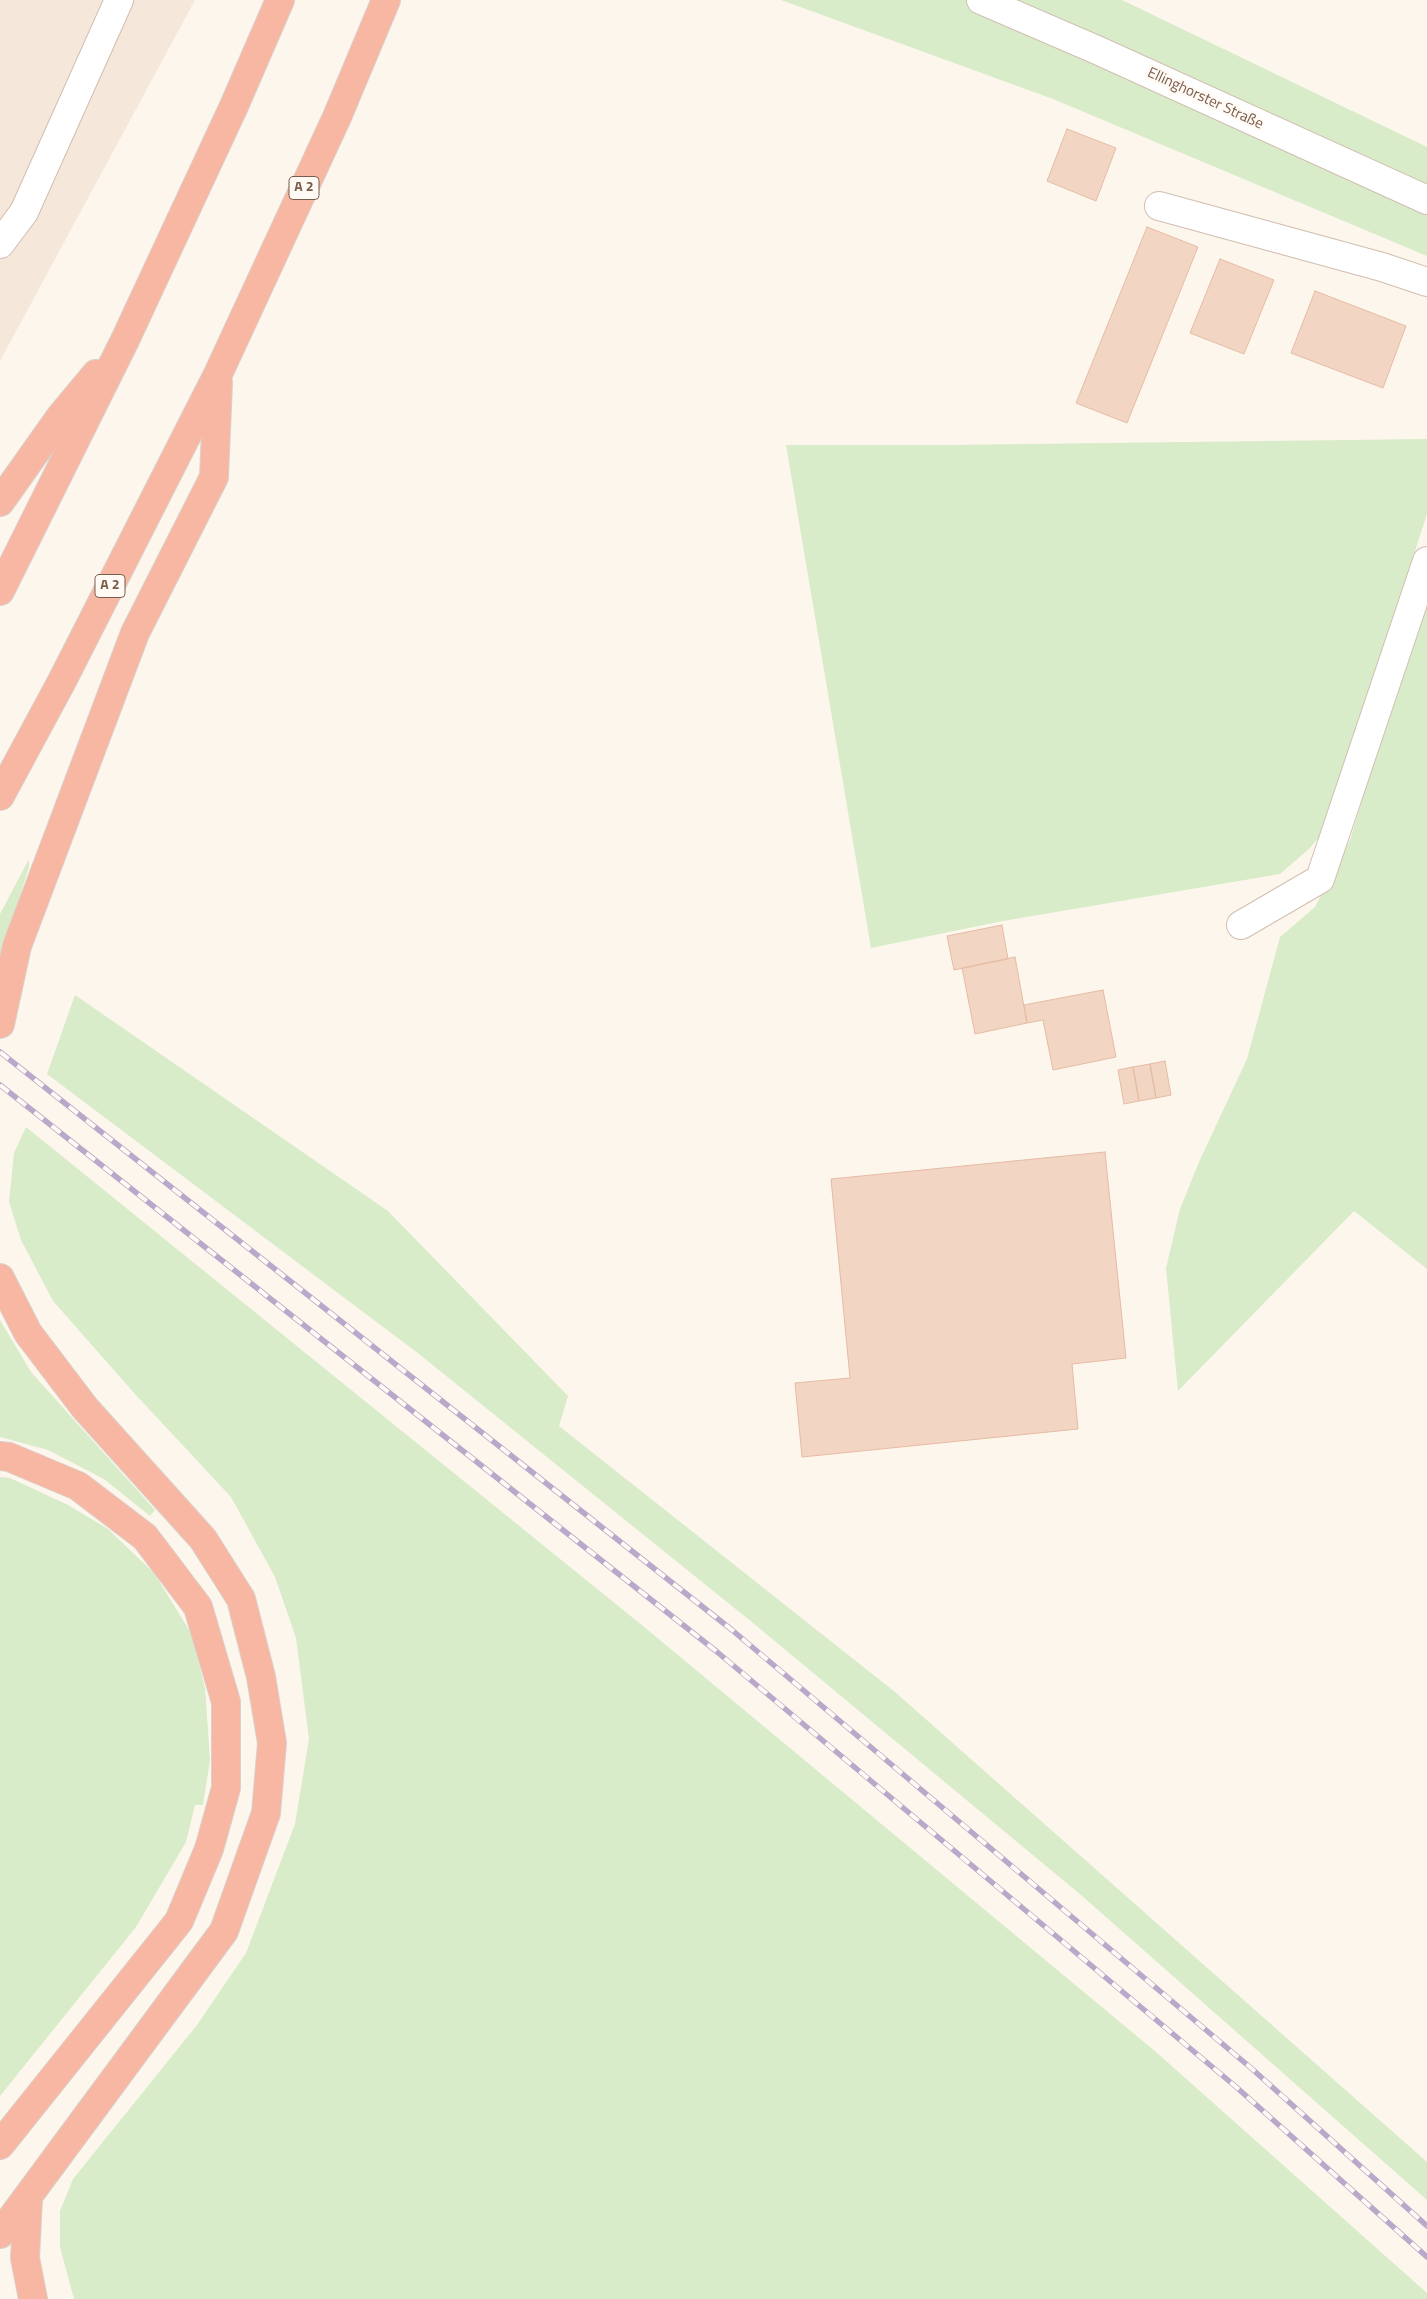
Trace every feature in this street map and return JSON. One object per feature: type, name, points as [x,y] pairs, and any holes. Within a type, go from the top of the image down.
[{"type":"highway","points":[[0,591],[125,340],[234,106],[280,0]]},
{"type":"highway","name":"A 2","points":[[0,796],[62,681],[218,374],[337,117],[386,0]]},
{"type":"highway","points":[[0,502],[60,416],[125,340]]},
{"type":"highway","points":[[0,1024],[17,946],[128,650],[214,476],[218,374]]},
{"type":"highway","points":[[0,1278],[33,1340],[85,1408],[203,1539],[241,1599],[261,1677],[272,1743],[266,1813],[224,1930],[28,2199],[0,2234]]},
{"type":"highway","points":[[0,1456],[10,1458],[78,1486],[145,1537],[198,1607],[226,1702],[226,1788],[208,1849],[179,1921],[0,2145]]},
{"type":"highway","points":[[28,2199],[25,2258],[33,2299]]},
{"type":"street","points":[[0,244],[24,212],[119,0]]},
{"type":"street","name":"Ellinghorster Straße","points":[[981,0],[1106,54],[1427,200]]},
{"type":"street","points":[[1159,206],[1382,267],[1427,282]]},
{"type":"street","points":[[1241,925],[1320,879],[1427,561]]},
{"type":"shaded area","points":[[0,0],[195,0],[0,361]]},
{"type":"green space","points":[[781,0],[1122,0],[1427,147],[1427,256],[1053,99]]},
{"type":"green space","points":[[1427,439],[1427,514],[1324,831],[1310,848],[1280,874],[1003,921],[871,948],[786,445],[947,445]]},
{"type":"green space","points":[[1427,588],[1427,1269],[1354,1211],[1178,1391],[1166,1268],[1180,1209],[1199,1162],[1247,1059],[1280,937],[1315,907],[1350,840]]},
{"type":"green space","points":[[29,859],[29,867],[0,958],[0,914]]},
{"type":"green space","points":[[75,995],[388,1211],[568,1396],[559,1426],[895,1692],[1427,2162],[1427,2200],[1081,1895],[753,1623],[419,1354],[47,1074]]},
{"type":"green space","points":[[26,1127],[643,1626],[1156,2052],[1427,2293],[1427,2299],[74,2299],[60,2247],[60,2211],[73,2179],[197,2025],[246,1953],[295,1824],[309,1739],[296,1638],[275,1577],[231,1497],[135,1394],[53,1301],[21,1240],[9,1202],[14,1153]]},
{"type":"green space","points":[[0,1320],[31,1372],[155,1510],[150,1516],[104,1479],[48,1450],[0,1437]]},
{"type":"green space","points":[[0,1477],[10,1478],[68,1505],[108,1529],[154,1573],[191,1633],[205,1688],[210,1760],[203,1805],[195,1805],[186,1842],[136,1927],[0,2096]]},
{"type":"building","points":[[1067,129],[1116,148],[1096,201],[1047,181]]},
{"type":"building","points":[[1147,227],[1198,247],[1127,423],[1076,403]]},
{"type":"building","points":[[1220,259],[1274,280],[1244,354],[1190,333]]},
{"type":"building","points":[[1315,291],[1406,326],[1383,388],[1291,353]]},
{"type":"building","points":[[1002,925],[1008,959],[954,970],[947,936]]},
{"type":"building","points":[[1015,957],[1027,1023],[975,1034],[962,968]]},
{"type":"building","points":[[1103,990],[1116,1057],[1053,1070],[1043,1020],[1027,1023],[1024,1005]]},
{"type":"building","points":[[1165,1061],[1171,1095],[1156,1098],[1150,1064]]},
{"type":"building","points":[[1150,1064],[1156,1098],[1139,1101],[1133,1067]]},
{"type":"building","points":[[1133,1067],[1139,1101],[1124,1104],[1118,1070]]},
{"type":"building","points":[[1105,1152],[1126,1358],[1072,1364],[1078,1429],[802,1457],[795,1383],[850,1378],[831,1179]]},
{"type":"railway","points":[[0,1052],[732,1630],[1251,2068],[1427,2226]]},
{"type":"railway","points":[[0,1085],[716,1651],[1235,2086],[1427,2257]]}]
